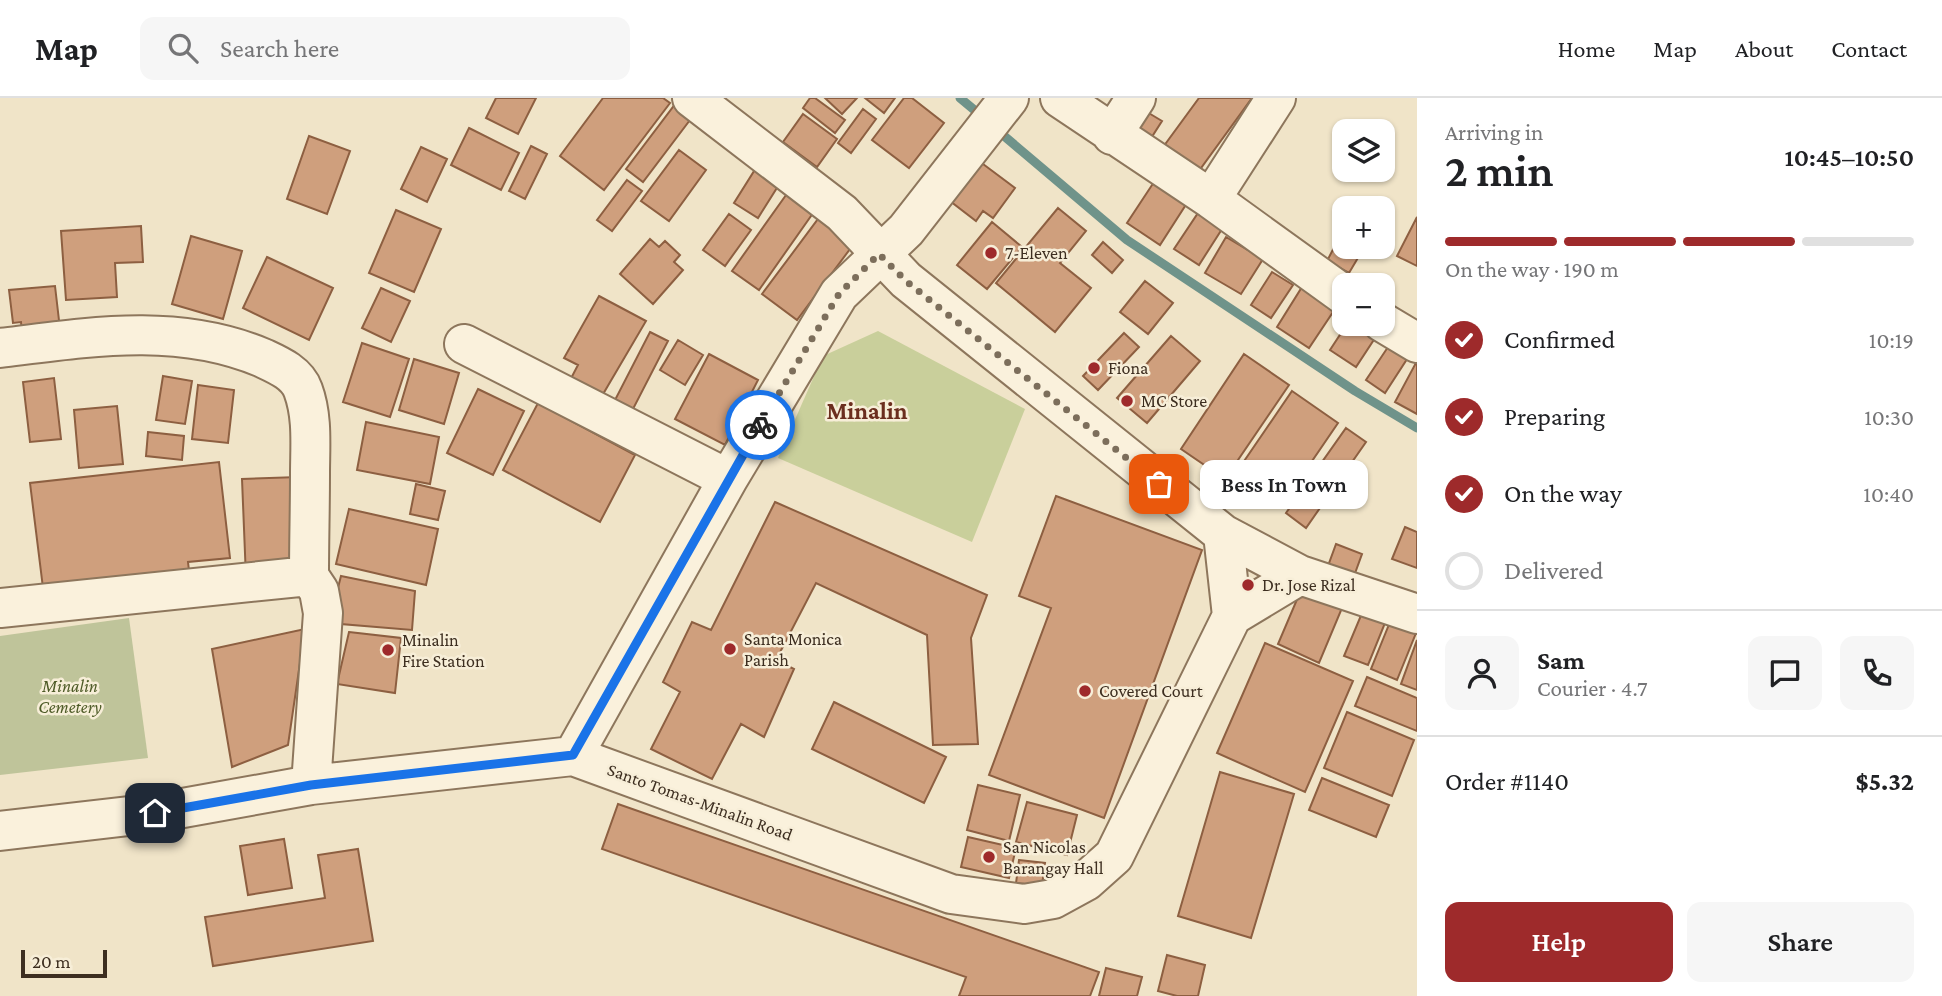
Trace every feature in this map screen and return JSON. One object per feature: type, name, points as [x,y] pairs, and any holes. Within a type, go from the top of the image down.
[{"type":"street","points":[[692,98],[842,213],[906,281],[1223,534],[1300,575],[1417,614]]},
{"type":"street","points":[[1060,98],[1211,199],[1332,286]]},
{"type":"street","points":[[1112,135],[1136,98]]},
{"type":"street","points":[[1211,199],[1276,98]]},
{"type":"street","points":[[573,755],[728,479],[839,294],[906,230],[1002,107]]},
{"type":"street","points":[[1395,330],[1417,343]]},
{"type":"street","points":[[0,348],[100,336],[152,334],[202,339],[244,350],[284,367],[302,387],[310,416],[309,576],[319,591],[323,613],[311,785]]},
{"type":"street","points":[[464,344],[728,479]]},
{"type":"street","points":[[1223,534],[1232,616],[1300,575]]},
{"type":"street","points":[[0,608],[309,576]]},
{"type":"street","name":"Santo Tomas-Minalin Road","points":[[0,831],[155,813],[311,785],[573,755],[951,894],[1024,904],[1053,899],[1086,881],[1114,856],[1232,616]]},
{"type":"green space","points":[[878,331],[1025,409],[972,542],[778,458],[823,356]]},
{"type":"green space","name":"Minalin Cemetery","points":[[129,618],[148,758],[0,775],[0,636]]},
{"type":"building","points":[[496,98],[536,98],[518,134],[486,118]]},
{"type":"building","points":[[603,98],[663,98],[670,103],[604,190],[560,156]]},
{"type":"building","points":[[810,98],[815,98],[845,120],[835,133],[803,108]]},
{"type":"building","points":[[825,98],[857,98],[842,114]]},
{"type":"building","points":[[865,98],[895,98],[884,113]]},
{"type":"building","points":[[904,98],[912,98],[944,123],[909,168],[872,140]]},
{"type":"building","points":[[1199,98],[1252,98],[1193,179],[1158,154]]},
{"type":"building","points":[[676,103],[693,116],[643,182],[626,169]]},
{"type":"building","points":[[863,109],[876,119],[851,153],[838,143]]},
{"type":"building","points":[[1147,112],[1162,121],[1146,146],[1132,137]]},
{"type":"building","points":[[803,114],[837,139],[817,167],[783,142]]},
{"type":"building","points":[[469,128],[519,153],[501,190],[451,165]]},
{"type":"building","points":[[309,136],[350,151],[327,214],[287,199]]},
{"type":"building","points":[[531,146],[547,154],[525,199],[509,191]]},
{"type":"building","points":[[421,147],[447,159],[427,202],[401,189]]},
{"type":"building","points":[[679,150],[706,170],[669,221],[641,201]]},
{"type":"building","points":[[979,161],[1015,188],[993,218],[983,211],[976,221],[950,201]]},
{"type":"building","points":[[756,168],[780,183],[758,218],[734,203]]},
{"type":"building","points":[[627,180],[642,191],[612,231],[597,220]]},
{"type":"building","points":[[1154,182],[1187,203],[1160,245],[1127,223]]},
{"type":"building","points":[[791,188],[818,206],[759,290],[732,271]]},
{"type":"building","points":[[1058,208],[1086,231],[1060,263],[1091,288],[1055,332],[996,283]]},
{"type":"building","points":[[396,210],[441,229],[414,292],[369,273]]},
{"type":"building","points":[[1198,213],[1222,229],[1199,265],[1174,249]]},
{"type":"building","points":[[729,214],[751,230],[725,266],[703,250]]},
{"type":"building","points":[[1417,217],[1417,266],[1397,256]]},
{"type":"building","points":[[818,219],[853,245],[797,320],[762,294]]},
{"type":"building","points":[[992,222],[1022,247],[987,289],[957,265]]},
{"type":"building","points":[[141,226],[143,262],[115,263],[117,297],[66,300],[61,231]]},
{"type":"building","points":[[191,236],[242,251],[223,319],[172,304]]},
{"type":"building","points":[[1226,237],[1263,259],[1241,294],[1205,273]]},
{"type":"building","points":[[650,239],[659,247],[665,241],[680,255],[674,262],[683,270],[653,304],[620,274]]},
{"type":"building","points":[[1103,242],[1123,260],[1112,273],[1092,255]]},
{"type":"building","points":[[1332,251],[1332,259],[1357,259],[1349,273],[1327,261]]},
{"type":"building","points":[[267,257],[333,288],[309,340],[243,308]]},
{"type":"building","points":[[1272,272],[1293,285],[1271,318],[1251,305]]},
{"type":"building","points":[[1145,281],[1173,303],[1148,334],[1120,312]]},
{"type":"building","points":[[55,286],[60,329],[22,333],[21,322],[13,323],[9,290]]},
{"type":"building","points":[[1302,287],[1332,307],[1332,314],[1309,348],[1277,327]]},
{"type":"building","points":[[381,288],[410,301],[391,342],[362,328]]},
{"type":"building","points":[[599,296],[646,321],[596,406],[566,388],[578,365],[564,358]]},
{"type":"building","points":[[650,332],[668,341],[633,409],[615,400]]},
{"type":"building","points":[[1124,333],[1139,347],[1098,390],[1083,376]]},
{"type":"building","points":[[1171,336],[1200,361],[1147,423],[1117,398]]},
{"type":"building","points":[[1339,336],[1376,336],[1356,367],[1330,350]]},
{"type":"building","points":[[678,340],[703,355],[685,385],[660,370]]},
{"type":"building","points":[[362,343],[409,359],[390,417],[343,402]]},
{"type":"building","points":[[1390,344],[1409,356],[1385,393],[1366,380]]},
{"type":"building","points":[[709,354],[758,380],[725,445],[675,419]]},
{"type":"building","points":[[1244,354],[1289,385],[1225,479],[1181,449]]},
{"type":"building","points":[[414,359],[459,373],[444,424],[399,410]]},
{"type":"building","points":[[1417,361],[1417,414],[1395,402]]},
{"type":"building","points":[[163,376],[192,381],[185,424],[156,420]]},
{"type":"building","points":[[54,378],[61,439],[30,442],[23,382]]},
{"type":"building","points":[[198,385],[234,390],[228,443],[192,439]]},
{"type":"building","points":[[478,389],[524,411],[493,475],[447,453]]},
{"type":"building","points":[[1292,391],[1338,423],[1284,502],[1238,470]]},
{"type":"building","points":[[538,403],[635,455],[600,522],[503,470]]},
{"type":"building","points":[[117,406],[123,464],[79,468],[74,410]]},
{"type":"building","points":[[366,422],[439,437],[430,484],[357,470]]},
{"type":"building","points":[[1346,428],[1366,442],[1306,528],[1286,513]]},
{"type":"building","points":[[148,432],[184,436],[182,460],[146,456]]},
{"type":"building","points":[[219,462],[230,558],[188,562],[190,579],[44,596],[30,483]]},
{"type":"building","points":[[299,477],[303,576],[246,578],[242,479]]},
{"type":"building","points":[[416,484],[445,491],[438,520],[410,514]]},
{"type":"building","name":"Covered Court","points":[[1056,496],[1202,550],[1104,818],[989,775],[1051,608],[1019,596]]},
{"type":"building","name":"Santa Monica Parish","points":[[775,502],[987,595],[971,638],[978,744],[933,745],[927,635],[816,583],[776,660],[794,669],[764,737],[741,724],[712,779],[651,749],[680,692],[663,682],[692,622],[711,630]]},
{"type":"building","points":[[349,509],[438,529],[426,585],[336,564]]},
{"type":"building","points":[[1405,527],[1417,532],[1417,568],[1392,559]]},
{"type":"building","points":[[1336,544],[1362,554],[1354,576],[1328,566]]},
{"type":"building","points":[[341,576],[415,591],[412,630],[329,623]]},
{"type":"building","points":[[1301,590],[1342,608],[1319,663],[1278,644]]},
{"type":"building","points":[[1362,613],[1385,623],[1368,665],[1344,656]]},
{"type":"building","points":[[1390,622],[1416,633],[1397,680],[1371,669]]},
{"type":"building","points":[[305,629],[288,745],[232,767],[212,649]]},
{"type":"building","points":[[349,632],[401,638],[395,693],[337,684]]},
{"type":"building","points":[[1417,640],[1417,690],[1401,684]]},
{"type":"building","points":[[1265,643],[1353,681],[1305,792],[1217,753]]},
{"type":"building","points":[[1367,677],[1417,698],[1417,731],[1355,706]]},
{"type":"building","points":[[834,702],[946,757],[924,803],[812,749]]},
{"type":"building","points":[[1347,712],[1414,740],[1392,796],[1324,768]]},
{"type":"building","points":[[1220,772],[1294,794],[1251,938],[1178,916]]},
{"type":"building","points":[[1322,778],[1389,805],[1376,837],[1309,810]]},
{"type":"building","points":[[978,785],[1020,795],[1009,841],[967,830]]},
{"type":"building","points":[[1027,802],[1077,815],[1067,855],[1016,842]]},
{"type":"building","points":[[618,804],[1099,972],[1090,996],[959,996],[966,977],[602,849]]},
{"type":"building","name":"San Nicolas Barangay Hall","points":[[968,837],[1016,848],[1009,878],[961,867]]},
{"type":"building","points":[[284,839],[292,888],[248,895],[240,846]]},
{"type":"building","points":[[358,849],[373,941],[213,966],[205,917],[325,898],[318,855]]},
{"type":"building","points":[[1019,860],[1045,863],[1042,886],[1016,883]]},
{"type":"building","points":[[1167,955],[1205,965],[1198,996],[1177,996],[1158,991]]},
{"type":"building","points":[[1106,968],[1142,977],[1137,996],[1099,996]]},
{"type":"waterway","points":[[960,98],[984,118]]},
{"type":"waterway","points":[[997,130],[1127,240],[1355,391],[1417,428]]},
{"type":"way so far","points":[[760,425],[839,294],[879,254],[906,281],[1159,484]]},
{"type":"place","name":"7-Eleven","points":[[991,253]]},
{"type":"place","name":"Fiona","points":[[1094,368]]},
{"type":"place","name":"MC Store","points":[[1127,401]]},
{"type":"place","name":"Bess In Town","points":[[1159,484]]},
{"type":"place","name":"Dr. Jose Rizal","points":[[1248,585]]},
{"type":"place","name":"Santa Monica Parish","points":[[730,649]]},
{"type":"place","name":"Minalin Fire Station","points":[[388,650]]},
{"type":"place","name":"Covered Court","points":[[1085,691]]},
{"type":"place","name":"San Nicolas Barangay Hall","points":[[989,857]]},
{"type":"district","name":"Minalin","points":[[867,410]]},
{"type":"route","points":[[155,813],[311,785],[573,755],[760,425]]}]
